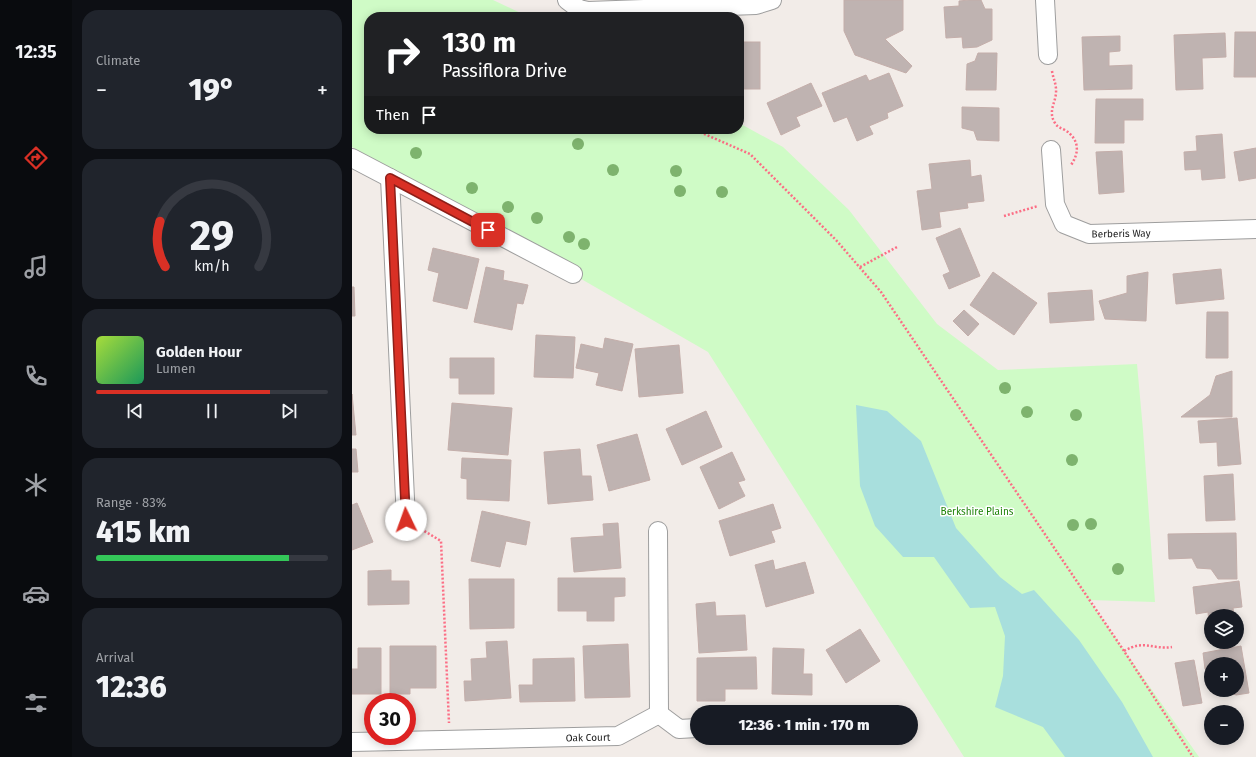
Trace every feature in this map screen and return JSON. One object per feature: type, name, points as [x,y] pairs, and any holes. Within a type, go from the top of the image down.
[{"type":"street","points":[[567,0],[579,9],[588,11],[756,5],[772,0]]},
{"type":"street","points":[[1045,0],[1048,56]]},
{"type":"street","name":"Berberis Way","points":[[1051,150],[1055,204],[1064,224],[1088,234],[1256,229]]},
{"type":"street","points":[[352,158],[573,274]]},
{"type":"street","points":[[390,178],[406,520]]},
{"type":"street","points":[[658,531],[659,714],[679,729],[690,728]]},
{"type":"street","name":"Oak Court","points":[[352,742],[618,736],[659,714]]},
{"type":"path","points":[[1048,56],[1057,91],[1056,99],[1052,106],[1053,118],[1059,128],[1070,134],[1075,139],[1077,146],[1077,154],[1068,170]]},
{"type":"path","points":[[705,134],[750,154],[836,240],[881,292],[1124,650],[1193,757]]},
{"type":"path","points":[[1004,216],[1039,206],[1055,204]]},
{"type":"path","points":[[860,267],[897,247]]},
{"type":"path","points":[[406,520],[441,542],[450,740]]},
{"type":"path","points":[[1124,650],[1132,646],[1144,645],[1164,648],[1172,647]]},
{"type":"green space","name":"Berkshire Plains","points":[[352,0],[493,0],[518,12],[364,12],[364,134],[744,134],[744,126],[783,147],[849,210],[937,324],[998,370],[1137,364],[1155,602],[1089,600],[1199,757],[964,757],[708,352],[352,147]]},
{"type":"water","points":[[856,405],[887,411],[921,441],[956,528],[1000,577],[1022,594],[1034,590],[1079,640],[1122,702],[1153,757],[1065,757],[1043,727],[995,707],[1003,676],[1005,636],[995,607],[970,608],[934,557],[903,557],[875,526],[860,486]]},
{"type":"building","points":[[844,0],[903,0],[903,30],[885,39],[912,66],[906,73],[855,55],[844,31]]},
{"type":"building","points":[[981,0],[985,9],[992,9],[992,40],[977,47],[963,48],[962,37],[946,38],[944,7],[959,6],[959,1]]},
{"type":"building","points":[[1235,32],[1256,32],[1256,77],[1234,77]]},
{"type":"building","points":[[1225,33],[1226,57],[1202,58],[1203,89],[1176,90],[1174,35]]},
{"type":"building","points":[[1120,36],[1120,51],[1109,52],[1109,66],[1132,65],[1132,89],[1084,90],[1082,37]]},
{"type":"building","points":[[744,42],[760,42],[760,89],[744,89]]},
{"type":"building","points":[[978,53],[997,53],[996,90],[966,90],[967,64],[975,61]]},
{"type":"building","points":[[889,73],[903,106],[887,113],[888,118],[869,126],[873,134],[857,141],[847,117],[834,122],[822,93],[866,75],[869,81]]},
{"type":"building","points":[[811,83],[822,106],[796,117],[800,126],[781,135],[767,103]]},
{"type":"building","points":[[1096,99],[1143,99],[1143,120],[1124,120],[1124,143],[1095,143]]},
{"type":"building","points":[[962,107],[999,108],[999,141],[977,140],[974,131],[962,128]]},
{"type":"building","points":[[1222,134],[1225,178],[1202,180],[1201,169],[1185,170],[1184,152],[1197,151],[1196,136]]},
{"type":"building","points":[[1256,148],[1256,178],[1239,181],[1234,152]]},
{"type":"building","points":[[1122,151],[1124,192],[1099,194],[1096,152]]},
{"type":"building","points":[[970,160],[971,177],[981,175],[984,201],[967,203],[968,208],[939,212],[941,227],[922,230],[917,191],[932,189],[929,164]]},
{"type":"building","points":[[960,228],[980,276],[949,289],[943,275],[950,272],[936,238]]},
{"type":"building","points":[[433,248],[479,259],[467,309],[433,301],[439,273],[428,270]]},
{"type":"building","points":[[486,267],[504,271],[503,280],[528,285],[523,304],[517,303],[512,330],[474,322]]},
{"type":"building","points":[[1221,269],[1224,299],[1176,304],[1173,274]]},
{"type":"building","points":[[993,272],[1037,303],[1014,335],[970,305]]},
{"type":"building","points":[[1148,272],[1146,321],[1105,319],[1099,301],[1127,293],[1127,276]]},
{"type":"building","points":[[352,287],[354,287],[355,316],[352,316]]},
{"type":"building","points":[[1092,290],[1094,320],[1050,323],[1048,293]]},
{"type":"building","points":[[964,310],[979,324],[968,336],[953,321]]},
{"type":"building","points":[[1207,312],[1228,312],[1228,358],[1206,358]]},
{"type":"building","points":[[536,335],[575,337],[573,378],[534,377]]},
{"type":"building","points":[[605,338],[633,344],[622,391],[596,385],[599,373],[576,368],[581,344],[603,349]]},
{"type":"building","points":[[679,345],[683,393],[639,397],[635,349]]},
{"type":"building","points":[[450,358],[494,358],[494,394],[459,394],[459,378],[450,378]]},
{"type":"building","points":[[1232,371],[1232,417],[1181,417],[1210,395],[1216,376]]},
{"type":"building","points":[[352,394],[356,435],[352,435]]},
{"type":"building","points":[[452,403],[512,408],[508,455],[448,450]]},
{"type":"building","points":[[706,411],[722,447],[682,465],[666,429]]},
{"type":"building","points":[[1237,418],[1241,464],[1218,466],[1217,442],[1200,443],[1198,421]]},
{"type":"building","points":[[637,434],[650,480],[609,491],[597,445]]},
{"type":"building","points":[[352,449],[356,449],[358,472],[352,472]]},
{"type":"building","points":[[580,449],[582,476],[591,476],[593,500],[548,504],[544,452]]},
{"type":"building","points":[[732,452],[745,480],[738,482],[745,496],[719,509],[700,467]]},
{"type":"building","points":[[462,458],[511,460],[509,501],[467,499],[467,479],[461,478]]},
{"type":"building","points":[[1233,474],[1235,520],[1206,521],[1204,476]]},
{"type":"building","points":[[357,503],[373,542],[352,550],[352,505]]},
{"type":"building","points":[[773,504],[781,528],[771,531],[775,542],[730,556],[719,521]]},
{"type":"building","points":[[482,511],[530,522],[526,545],[506,541],[500,567],[471,561]]},
{"type":"building","points":[[618,523],[621,568],[574,572],[571,538],[604,536],[603,524]]},
{"type":"building","points":[[1236,533],[1237,579],[1218,579],[1211,569],[1197,568],[1192,558],[1169,559],[1168,534]]},
{"type":"building","points":[[773,560],[775,570],[805,562],[814,593],[766,607],[755,565]]},
{"type":"building","points":[[391,570],[391,581],[409,581],[409,604],[368,605],[368,571]]},
{"type":"building","points":[[558,578],[625,578],[625,596],[614,597],[614,621],[587,621],[587,611],[558,611]]},
{"type":"building","points":[[469,579],[514,579],[514,628],[470,629]]},
{"type":"building","points":[[1239,581],[1242,607],[1233,609],[1204,609],[1204,613],[1196,614],[1193,587]]},
{"type":"building","points":[[715,602],[716,616],[745,615],[747,650],[699,653],[696,604]]},
{"type":"building","points":[[860,629],[880,661],[846,683],[826,650]]},
{"type":"building","points":[[507,641],[511,698],[465,701],[464,681],[472,681],[471,659],[487,658],[486,642]]},
{"type":"building","points":[[628,644],[630,697],[585,698],[583,646]]},
{"type":"building","points":[[390,646],[436,646],[436,688],[410,688],[410,693],[390,693]]},
{"type":"building","points":[[358,648],[381,648],[381,693],[352,694],[352,669],[358,669]]},
{"type":"building","points":[[773,648],[804,649],[803,674],[812,674],[812,695],[772,694]]},
{"type":"building","points":[[1225,649],[1242,649],[1243,657],[1204,657],[1204,661],[1203,653]]},
{"type":"building","points":[[756,657],[757,689],[725,689],[725,701],[697,701],[697,658]]},
{"type":"building","points":[[574,658],[575,701],[520,702],[519,685],[533,685],[533,659]]},
{"type":"building","points":[[1194,660],[1202,703],[1183,706],[1175,663]]},
{"type":"building","points":[[1244,664],[1249,693],[1244,694]]},
{"type":"route","points":[[406,520],[390,178],[488,230]]}]
